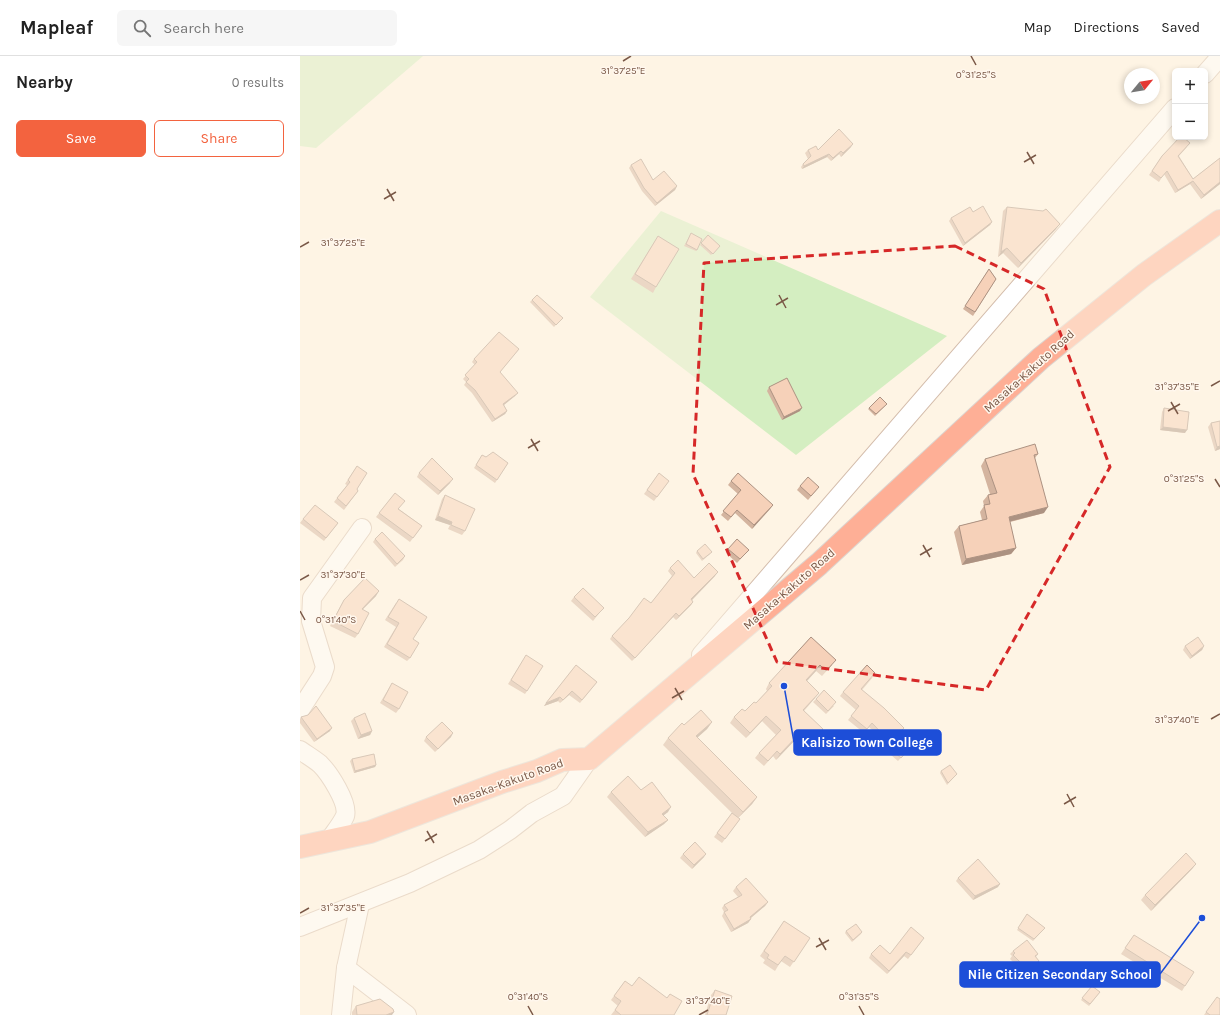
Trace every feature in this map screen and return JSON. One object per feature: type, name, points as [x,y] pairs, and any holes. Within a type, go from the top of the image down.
[{"type":"highway","name":"Masaka-Kakuto Road","points":[[300,847],[370,832],[502,782],[537,771],[562,760],[589,759],[674,685],[710,658],[819,564],[1041,358],[1144,275],[1220,222]]},
{"type":"street","points":[[1208,71],[1220,57]]},
{"type":"street","points":[[674,685],[1172,111]]},
{"type":"street","points":[[300,710],[322,676],[325,666],[311,621],[312,598],[362,528]]},
{"type":"street","points":[[300,750],[319,763],[329,773],[346,809],[345,816],[328,842]]},
{"type":"street","points":[[300,927],[410,883],[480,850],[532,813],[563,796],[589,759]]},
{"type":"street","points":[[342,1015],[346,968],[360,904]]},
{"type":"street","points":[[346,968],[407,1015]]},
{"type":"highlighted area","points":[[955,246],[1044,289],[1110,467],[986,690],[777,662],[693,474],[704,263]]},
{"type":"green space","points":[[300,56],[423,56],[316,148],[300,146]]},
{"type":"green space","points":[[661,211],[947,336],[796,455],[590,297]]},
{"type":"building","points":[[839,129],[853,144],[843,153],[841,151],[833,158],[829,154],[804,166],[803,164],[811,156],[808,150],[816,146],[818,150]]},
{"type":"building","points":[[1177,140],[1186,140],[1190,143],[1178,156],[1193,179],[1220,158],[1220,182],[1204,195],[1193,181],[1178,190],[1167,171],[1161,178],[1152,171],[1162,156]]},
{"type":"building","points":[[641,159],[653,180],[664,171],[677,186],[657,203],[644,188],[631,165]]},
{"type":"building","points":[[983,206],[992,222],[965,243],[951,218],[970,207],[973,212]]},
{"type":"building","points":[[1007,207],[1043,211],[1046,209],[1060,224],[1021,263],[1007,248],[1001,252]]},
{"type":"building","points":[[691,233],[702,239],[697,250],[686,244]]},
{"type":"building","points":[[708,235],[720,246],[713,254],[701,243]]},
{"type":"building","points":[[658,236],[679,249],[656,287],[635,274]]},
{"type":"building","points":[[989,269],[996,279],[975,312],[965,306]]},
{"type":"building","points":[[537,295],[563,318],[556,325],[532,300]]},
{"type":"building","points":[[499,332],[519,349],[500,372],[518,393],[503,404],[507,411],[495,419],[475,390],[466,382],[469,379],[465,375],[477,362],[474,359]]},
{"type":"building","points":[[787,378],[802,408],[784,417],[769,387]]},
{"type":"building","points":[[880,397],[887,404],[876,414],[869,408]]},
{"type":"building","points":[[1164,408],[1189,412],[1187,430],[1163,427]]},
{"type":"building","points":[[1220,421],[1220,446],[1217,447],[1211,423]]},
{"type":"building","points":[[1035,444],[1038,454],[1034,455],[1048,507],[1009,517],[1016,548],[966,559],[959,526],[987,519],[984,505],[990,504],[988,495],[997,493],[985,459]]},
{"type":"building","points":[[493,452],[508,463],[497,480],[476,465],[482,455],[486,457]]},
{"type":"building","points":[[432,458],[453,479],[440,491],[419,473]]},
{"type":"building","points":[[357,466],[367,473],[357,489],[358,491],[346,506],[337,498],[350,482],[348,480]]},
{"type":"building","points":[[659,473],[669,481],[657,497],[647,490]]},
{"type":"building","points":[[738,473],[773,505],[754,525],[737,510],[731,517],[723,511],[741,490],[731,481]]},
{"type":"building","points":[[808,477],[819,487],[811,496],[800,486]]},
{"type":"building","points":[[395,493],[405,501],[398,509],[422,526],[413,538],[379,513]]},
{"type":"building","points":[[445,495],[475,509],[465,531],[451,525],[452,522],[438,516]]},
{"type":"building","points":[[315,505],[338,523],[326,538],[303,519]]},
{"type":"building","points":[[382,532],[405,556],[397,564],[375,539]]},
{"type":"building","points":[[737,539],[749,550],[740,559],[728,549]]},
{"type":"building","points":[[705,544],[712,552],[703,559],[697,551]]},
{"type":"building","points":[[678,560],[694,578],[709,563],[718,572],[691,599],[693,602],[679,616],[676,613],[635,658],[612,636],[629,618],[644,598],[651,603],[675,573],[670,568]]},
{"type":"building","points":[[365,578],[379,591],[362,609],[369,613],[358,634],[333,621],[344,600]]},
{"type":"building","points":[[583,588],[604,608],[595,617],[574,597]]},
{"type":"building","points":[[399,599],[427,617],[413,639],[419,643],[410,658],[387,644],[399,623],[388,617]]},
{"type":"building","points":[[811,637],[836,660],[826,671],[820,665],[806,680],[819,693],[803,710],[823,729],[810,743],[800,733],[780,754],[777,751],[768,761],[759,753],[781,730],[766,716],[750,733],[734,717],[742,709],[745,711],[754,702],[756,703],[772,686],[769,683]]},
{"type":"building","points":[[1198,637],[1204,646],[1192,656],[1185,646]]},
{"type":"building","points":[[526,655],[543,666],[527,691],[511,680]]},
{"type":"building","points":[[576,665],[597,682],[582,700],[572,691],[563,700],[560,697],[546,703]]},
{"type":"building","points":[[867,665],[875,673],[861,689],[884,708],[904,728],[902,730],[915,742],[901,758],[893,751],[896,748],[872,723],[867,729],[851,716],[859,706],[843,692]]},
{"type":"building","points":[[392,683],[408,692],[399,709],[383,700]]},
{"type":"building","points":[[824,690],[836,702],[828,711],[816,699]]},
{"type":"building","points":[[316,706],[332,728],[317,739],[301,717],[308,715]]},
{"type":"building","points":[[701,710],[712,722],[696,736],[757,797],[743,812],[668,738],[682,723],[684,725]]},
{"type":"building","points":[[365,713],[372,731],[361,735],[354,718]]},
{"type":"building","points":[[442,722],[453,733],[438,749],[426,737]]},
{"type":"building","points":[[374,754],[376,765],[355,771],[352,759]]},
{"type":"building","points":[[950,765],[957,774],[948,783],[941,771]]},
{"type":"building","points":[[628,776],[641,790],[652,782],[671,807],[662,814],[668,820],[648,832],[611,792]]},
{"type":"building","points":[[732,813],[740,819],[725,839],[717,833]]},
{"type":"building","points":[[695,842],[706,854],[694,865],[683,854]]},
{"type":"building","points":[[1186,853],[1196,864],[1155,905],[1145,895]]},
{"type":"building","points":[[978,859],[1000,884],[975,896],[958,878]]},
{"type":"building","points":[[746,878],[768,902],[750,917],[751,919],[734,929],[724,912],[728,910],[724,905],[742,895],[736,887]]},
{"type":"building","points":[[1027,914],[1045,928],[1034,939],[1018,928]]},
{"type":"building","points":[[784,921],[810,938],[794,962],[785,956],[778,965],[767,958],[769,955],[764,951]]},
{"type":"building","points":[[856,924],[862,932],[853,940],[846,931]]},
{"type":"building","points":[[911,927],[924,938],[911,955],[906,952],[889,971],[871,954],[880,945],[890,954]]},
{"type":"building","points":[[1134,935],[1194,972],[1185,986],[1125,948]]},
{"type":"building","points":[[1027,940],[1038,954],[1035,956],[1039,961],[1028,970],[1013,955],[1015,953],[1013,951]]},
{"type":"building","points":[[639,977],[667,998],[670,994],[682,1001],[674,1015],[621,1015],[615,1010],[621,1001],[614,996],[625,981],[632,986]]},
{"type":"building","points":[[1092,986],[1100,992],[1090,1004],[1082,998]]},
{"type":"building","points":[[715,990],[732,996],[726,1015],[707,1015]]},
{"type":"building","points":[[1217,997],[1220,999],[1220,1015],[1210,1015],[1206,1012]]},
{"type":"building","points":[[380,999],[393,1009],[394,1012],[386,1015],[357,1015],[356,1006]]},
{"type":"place","name":"Kalisizo Town College","points":[[784,686]]},
{"type":"place","name":"Nile Citizen Secondary School","points":[[1202,918]]}]
